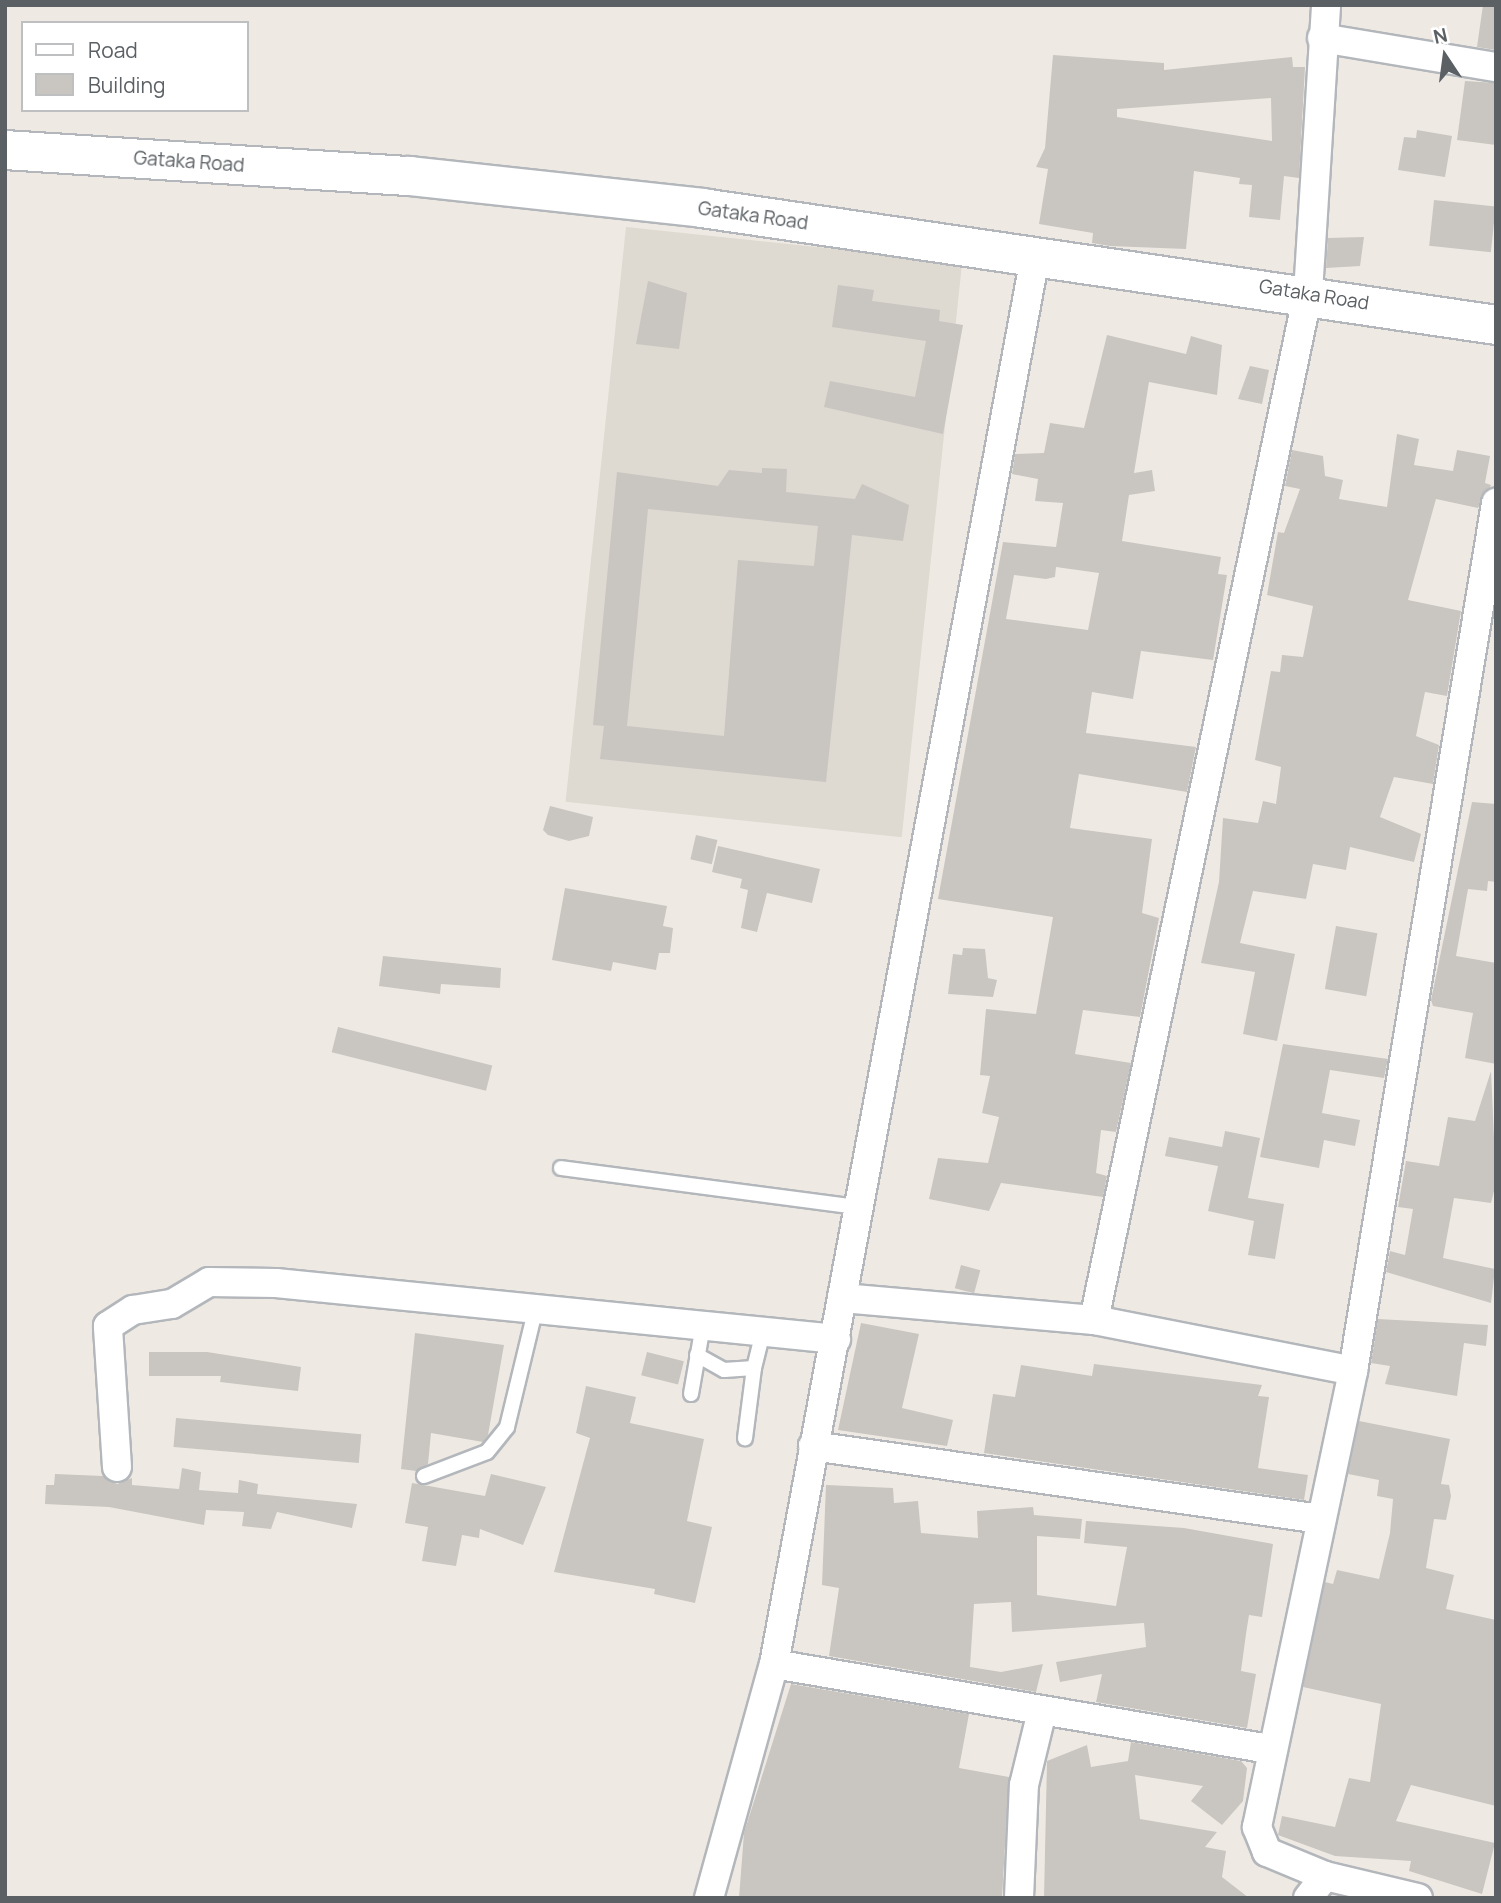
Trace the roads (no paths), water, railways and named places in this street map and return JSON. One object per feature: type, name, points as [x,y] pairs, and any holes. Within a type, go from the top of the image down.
[{"type":"street","points":[[1094,1320],[1308,293],[1326,5]]},
{"type":"street","points":[[1322,38],[1496,67]]},
{"type":"street","name":"Gataka Road","points":[[5,150],[409,176],[702,208],[1035,257],[1308,293],[1496,325]]},
{"type":"street","points":[[709,1898],[774,1664],[1035,257]]},
{"type":"street","points":[[1418,1898],[1317,1887],[1267,1852],[1258,1841],[1269,1749],[1353,1371],[1496,503]]},
{"type":"street","points":[[117,1467],[106,1340],[108,1326],[133,1310],[172,1304],[219,1281],[536,1307],[836,1339]]},
{"type":"street","points":[[842,1298],[1094,1320],[1353,1371]]},
{"type":"street","points":[[813,1446],[1320,1519]]},
{"type":"street","points":[[774,1664],[1041,1714],[1269,1749]]},
{"type":"street","points":[[1018,1898],[1024,1785],[1041,1714]]},
{"type":"lane","points":[[561,1168],[859,1207]]},
{"type":"lane","points":[[424,1475],[487,1452],[507,1427],[536,1307]]},
{"type":"lane","points":[[691,1394],[703,1325]]},
{"type":"lane","points":[[746,1438],[754,1368],[763,1332]]},
{"type":"lane","points":[[698,1355],[724,1370],[754,1368]]}]
